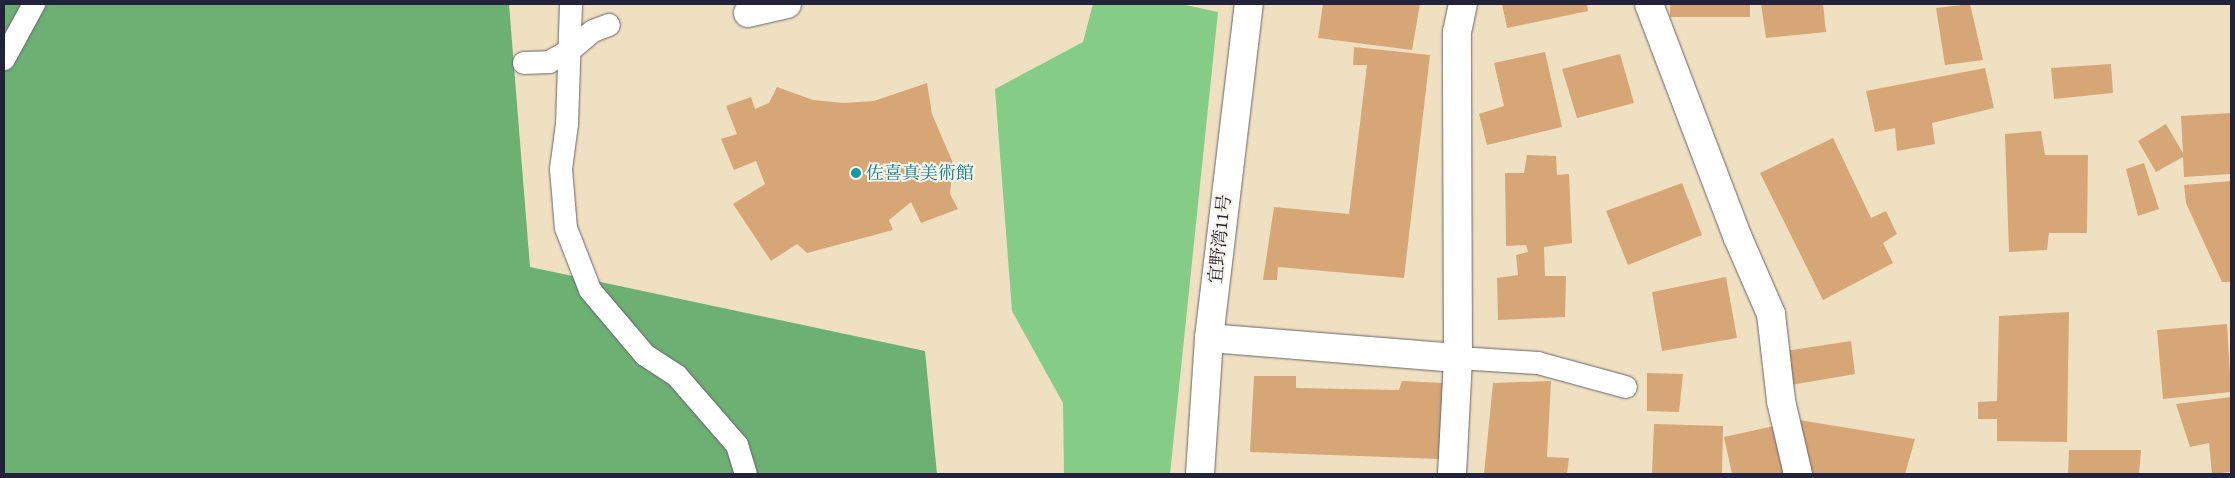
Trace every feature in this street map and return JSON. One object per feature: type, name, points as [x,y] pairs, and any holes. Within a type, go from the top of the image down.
[{"type":"street","points":[[748,13],[786,4]]},
{"type":"street","name":"宜野湾11号","points":[[1200,474],[1208,338],[1249,4]]},
{"type":"street","points":[[1452,474],[1458,358],[1457,32],[1463,4]]},
{"type":"street","points":[[1649,4],[1738,238],[1771,314],[1781,401],[1798,474]]},
{"type":"street","points":[[1208,338],[1458,358]]},
{"type":"lane","points":[[4,59],[34,4]]},
{"type":"lane","points":[[571,4],[561,169],[566,228],[590,290],[645,355],[678,376],[737,445],[746,474]]},
{"type":"lane","points":[[524,63],[549,62],[569,51],[593,31],[609,25]]},
{"type":"lane","points":[[1458,358],[1538,363],[1626,387]]},
{"type":"green space","points":[[4,4],[509,4],[530,267],[925,351],[937,474],[4,474]]},
{"type":"green space","points":[[1093,4],[1181,4],[1218,12],[1170,474],[1064,474],[1063,403],[1012,311],[995,89],[1083,42]]},
{"type":"building","points":[[1323,4],[1420,4],[1412,50],[1318,38]]},
{"type":"building","points":[[1502,4],[1587,4],[1588,11],[1507,28]]},
{"type":"building","points":[[1670,4],[1750,4],[1750,17],[1670,17]]},
{"type":"building","points":[[1761,4],[1823,4],[1826,32],[1766,38]]},
{"type":"building","points":[[1970,4],[1983,60],[1945,65],[1936,8]]},
{"type":"building","points":[[1354,47],[1430,55],[1404,278],[1278,267],[1277,280],[1263,280],[1274,207],[1349,214],[1367,65],[1353,65]]},
{"type":"building","points":[[1545,52],[1562,127],[1487,145],[1479,114],[1504,106],[1494,63]]},
{"type":"building","points":[[1620,54],[1634,103],[1577,118],[1562,69]]},
{"type":"building","points":[[2111,64],[2113,93],[2054,99],[2051,68]]},
{"type":"building","points":[[1985,68],[1994,108],[1932,123],[1935,144],[1897,151],[1895,128],[1875,132],[1866,91]]},
{"type":"building","name":"佐喜真美術館","points":[[927,83],[932,114],[953,163],[950,194],[958,209],[921,223],[911,202],[889,220],[893,230],[807,253],[797,244],[771,261],[733,204],[765,184],[756,161],[734,170],[721,139],[737,134],[726,106],[751,97],[755,109],[769,103],[777,87],[813,100],[843,103],[874,101]]},
{"type":"building","points":[[2231,113],[2231,174],[2184,177],[2183,157],[2156,172],[2138,141],[2166,124],[2183,153],[2181,116]]},
{"type":"building","points":[[2041,131],[2045,155],[2088,155],[2087,233],[2049,233],[2047,250],[2009,252],[2005,134]]},
{"type":"building","points":[[1833,138],[1871,218],[1886,211],[1897,234],[1883,243],[1893,263],[1823,300],[1760,173]]},
{"type":"building","points":[[1527,155],[1556,156],[1557,175],[1569,174],[1572,243],[1544,247],[1545,276],[1566,276],[1565,317],[1498,320],[1497,278],[1518,275],[1516,255],[1528,252],[1526,245],[1506,246],[1505,173],[1524,173]]},
{"type":"building","points":[[2144,163],[2159,209],[2138,216],[2126,169]]},
{"type":"building","points":[[2231,181],[2231,282],[2222,282],[2186,203],[2184,185]]},
{"type":"building","points":[[1682,183],[1702,235],[1628,265],[1606,211]]},
{"type":"building","points":[[1726,277],[1737,338],[1662,351],[1652,292]]},
{"type":"building","points":[[2069,312],[2067,442],[1997,441],[1997,419],[1978,419],[1978,402],[1997,401],[1999,316]]},
{"type":"building","points":[[2227,324],[2231,392],[2163,399],[2157,330]]},
{"type":"building","points":[[1851,341],[1855,374],[1791,385],[1785,351]]},
{"type":"building","points":[[1647,373],[1683,374],[1679,412],[1647,411]]},
{"type":"building","points":[[1254,376],[1296,376],[1296,388],[1399,390],[1402,381],[1443,383],[1440,459],[1250,452]]},
{"type":"building","points":[[1551,381],[1547,457],[1569,458],[1567,474],[1484,474],[1493,383]]},
{"type":"building","points":[[2231,397],[2231,472],[2212,474],[2209,443],[2190,447],[2176,404]]},
{"type":"building","points":[[1799,420],[1915,439],[1905,474],[1807,474]]},
{"type":"building","points":[[1654,424],[1723,426],[1722,474],[1652,474]]},
{"type":"building","points":[[1774,426],[1784,474],[1732,474],[1724,437]]},
{"type":"building","points":[[2069,450],[2141,450],[2139,474],[2068,474]]},
{"type":"place","name":"佐喜真美術館","points":[[856,173]]}]
